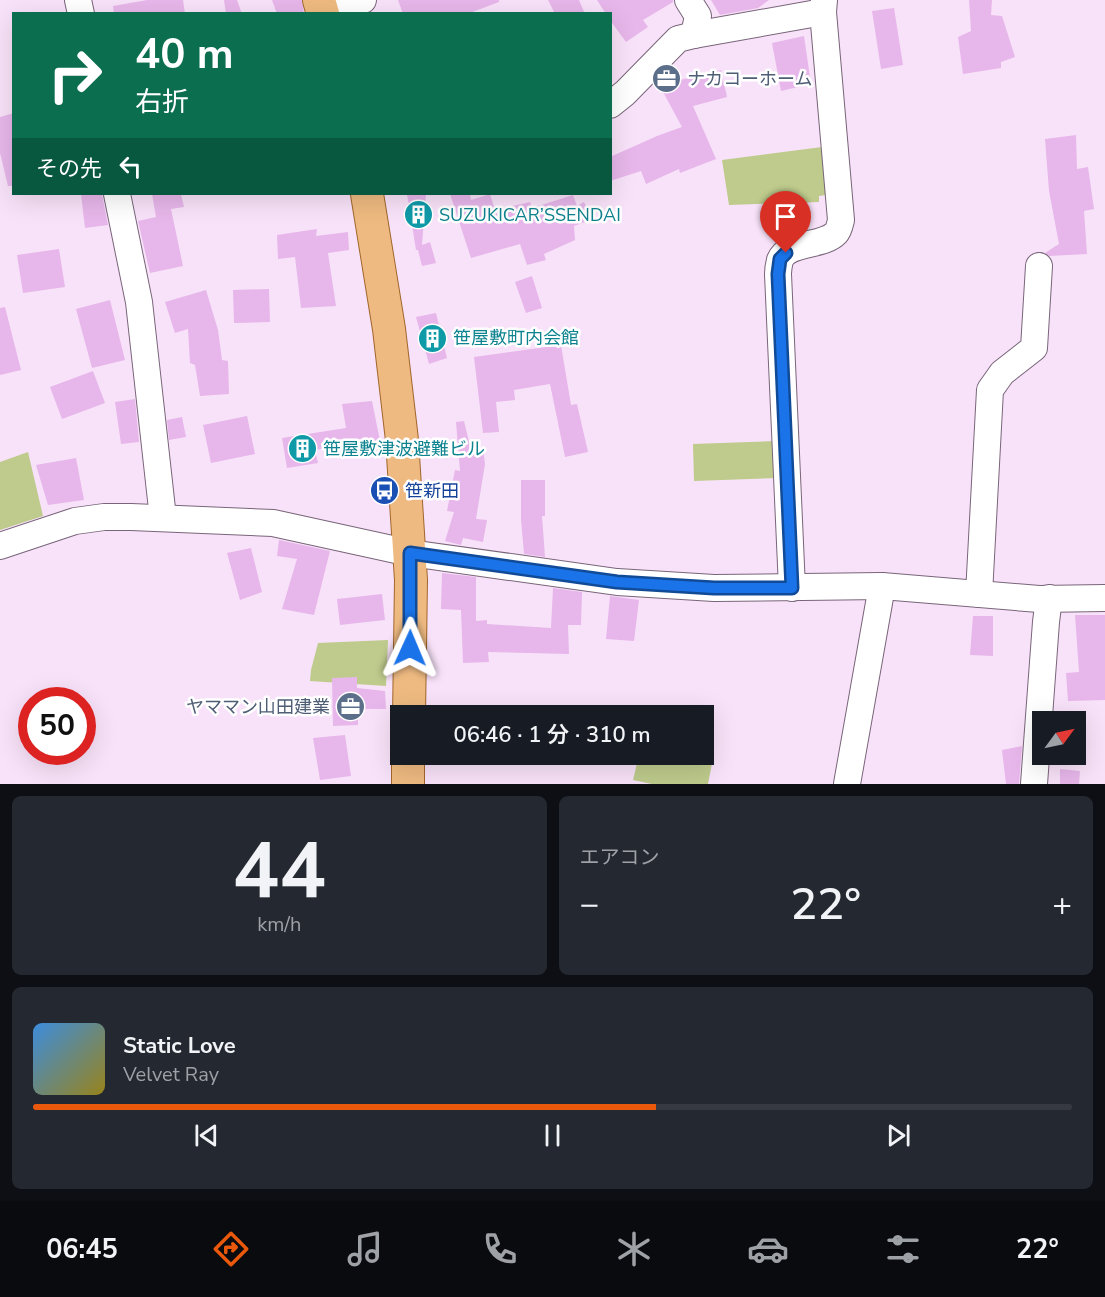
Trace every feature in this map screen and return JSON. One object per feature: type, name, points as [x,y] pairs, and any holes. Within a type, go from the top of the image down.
[{"type":"main road","points":[[367,195],[391,340],[402,440],[411,580],[409,705]]},
{"type":"main road","points":[[408,765],[408,784]]},
{"type":"street","points":[[325,8],[363,0]]},
{"type":"street","points":[[688,0],[698,16],[694,35]]},
{"type":"street","points":[[612,103],[678,39],[824,6],[841,220],[837,232],[829,238],[786,253],[780,259],[778,274],[792,588]]},
{"type":"street","points":[[117,195],[139,302],[163,518]]},
{"type":"street","points":[[979,594],[990,390],[1002,373],[1034,348],[1039,266]]},
{"type":"street","points":[[0,546],[75,521],[104,517],[273,523],[410,553],[617,582],[714,588],[882,586],[979,594],[1105,598]]},
{"type":"street","points":[[847,784],[882,586]]},
{"type":"street","points":[[1034,784],[1046,622],[1058,598]]},
{"type":"green space","points":[[822,147],[826,195],[819,196],[819,202],[729,205],[722,160]]},
{"type":"green space","points":[[775,441],[777,478],[694,481],[693,444]]},
{"type":"green space","points":[[28,452],[43,516],[0,530],[0,462]]},
{"type":"green space","points":[[388,640],[386,686],[310,681],[318,643]]},
{"type":"green space","points":[[637,765],[712,765],[708,784],[652,784],[633,780]]},
{"type":"building","points":[[147,0],[183,0],[185,12],[114,12],[113,6]]},
{"type":"building","points":[[224,0],[237,0],[241,12],[226,12]]},
{"type":"building","points":[[272,0],[302,0],[304,12],[276,12]]},
{"type":"building","points":[[398,0],[499,0],[499,2],[472,12],[402,12]]},
{"type":"building","points":[[548,0],[579,0],[584,12],[554,12]]},
{"type":"building","points":[[597,0],[673,0],[643,20],[648,27],[626,42],[612,23],[612,12],[605,12]]},
{"type":"building","points":[[711,0],[769,0],[758,8],[720,15]]},
{"type":"building","points":[[969,0],[992,0],[991,15],[1002,16],[1015,57],[1001,62],[1001,68],[963,74],[958,37],[971,31]]},
{"type":"building","points":[[894,8],[903,65],[881,69],[872,11]]},
{"type":"building","points":[[804,36],[811,84],[781,91],[772,43]]},
{"type":"building","points":[[721,70],[727,97],[693,106],[716,159],[680,173],[679,169],[646,184],[641,171],[612,180],[612,156],[682,127],[662,90],[680,80]]},
{"type":"building","points":[[12,114],[12,186],[8,186],[0,153],[0,117]]},
{"type":"building","points":[[1076,135],[1077,169],[1088,167],[1094,209],[1084,211],[1087,254],[1049,256],[1045,253],[1059,244],[1049,191],[1045,139]]},
{"type":"building","points":[[81,195],[102,195],[108,225],[85,228]]},
{"type":"building","points":[[152,195],[181,195],[184,207],[171,209],[183,266],[150,273],[138,221],[156,217]]},
{"type":"building","points":[[407,195],[426,195],[422,245],[430,242],[436,263],[422,266],[418,250],[416,250]]},
{"type":"building","points":[[450,195],[470,195],[471,200],[490,195],[495,210],[530,202],[532,208],[573,195],[577,206],[584,202],[593,219],[574,226],[575,240],[544,254],[546,260],[527,265],[520,244],[471,258]]},
{"type":"building","points":[[317,229],[316,236],[348,232],[349,250],[328,253],[336,306],[301,308],[295,257],[278,259],[277,235]]},
{"type":"building","points":[[59,249],[65,287],[23,293],[17,255]]},
{"type":"building","points":[[532,276],[542,308],[526,313],[515,282]]},
{"type":"building","points":[[269,289],[270,322],[234,323],[233,290]]},
{"type":"building","points":[[206,290],[218,330],[222,360],[228,361],[229,394],[200,396],[195,365],[190,363],[188,329],[175,333],[165,302]]},
{"type":"building","points":[[110,300],[125,360],[92,368],[76,309]]},
{"type":"building","points":[[5,307],[21,370],[0,375],[0,308]]},
{"type":"building","name":"笹屋敷町内会館","points":[[436,313],[447,358],[429,364],[416,317]]},
{"type":"building","points":[[561,345],[571,405],[577,404],[588,452],[565,457],[550,384],[514,390],[515,400],[496,402],[499,432],[483,433],[474,357]]},
{"type":"building","points":[[93,371],[105,403],[62,419],[50,387]]},
{"type":"building","points":[[135,399],[139,442],[121,444],[115,402]]},
{"type":"building","points":[[372,401],[380,441],[315,450],[318,463],[287,468],[282,438],[346,428],[342,404]]},
{"type":"building","points":[[247,416],[255,454],[211,463],[203,425]]},
{"type":"building","points":[[182,417],[186,437],[169,440],[167,420]]},
{"type":"building","points":[[464,421],[471,450],[483,448],[485,464],[476,519],[487,520],[483,542],[463,538],[461,545],[445,541],[454,512],[447,511],[455,470],[460,471],[456,422]]},
{"type":"building","points":[[76,458],[84,500],[48,505],[36,465]]},
{"type":"building","points":[[521,480],[545,480],[545,516],[542,516],[545,557],[524,554]]},
{"type":"building","points":[[279,540],[330,551],[314,615],[282,609],[297,559],[277,556]]},
{"type":"building","points":[[251,548],[262,592],[240,600],[227,553]]},
{"type":"building","points":[[442,573],[476,577],[476,621],[487,620],[487,624],[551,628],[553,588],[582,592],[581,625],[568,625],[569,654],[488,652],[489,662],[463,663],[461,610],[441,609]]},
{"type":"building","points":[[382,594],[385,620],[340,625],[337,599]]},
{"type":"building","points":[[610,596],[639,600],[634,641],[606,639]]},
{"type":"building","points":[[1075,615],[1105,615],[1105,700],[1068,701],[1066,673],[1079,672]]},
{"type":"building","points":[[973,616],[993,616],[993,656],[970,655]]},
{"type":"building","points":[[357,677],[357,688],[385,691],[386,709],[358,709],[358,725],[333,726],[332,678]]},
{"type":"building","points":[[345,735],[351,776],[320,780],[313,738]]},
{"type":"building","points":[[1022,746],[1019,784],[1006,784],[1002,750]]},
{"type":"building","points":[[1060,769],[1080,771],[1079,784],[1060,784]]},
{"type":"place","name":"ナカコーホーム","points":[[666,79]]},
{"type":"place","name":"SUZUKICAR’SSENDAI","points":[[418,215]]},
{"type":"place","name":"笹屋敷町内会館","points":[[432,338]]},
{"type":"place","name":"笹屋敷津波避難ビル","points":[[302,449]]},
{"type":"place","name":"笹新田","points":[[384,491]]},
{"type":"place","name":"ヤママン山田建業","points":[[351,707]]},
{"type":"route","points":[[410,648],[410,553],[617,582],[714,588],[792,588],[778,274],[780,259],[786,253]]}]
